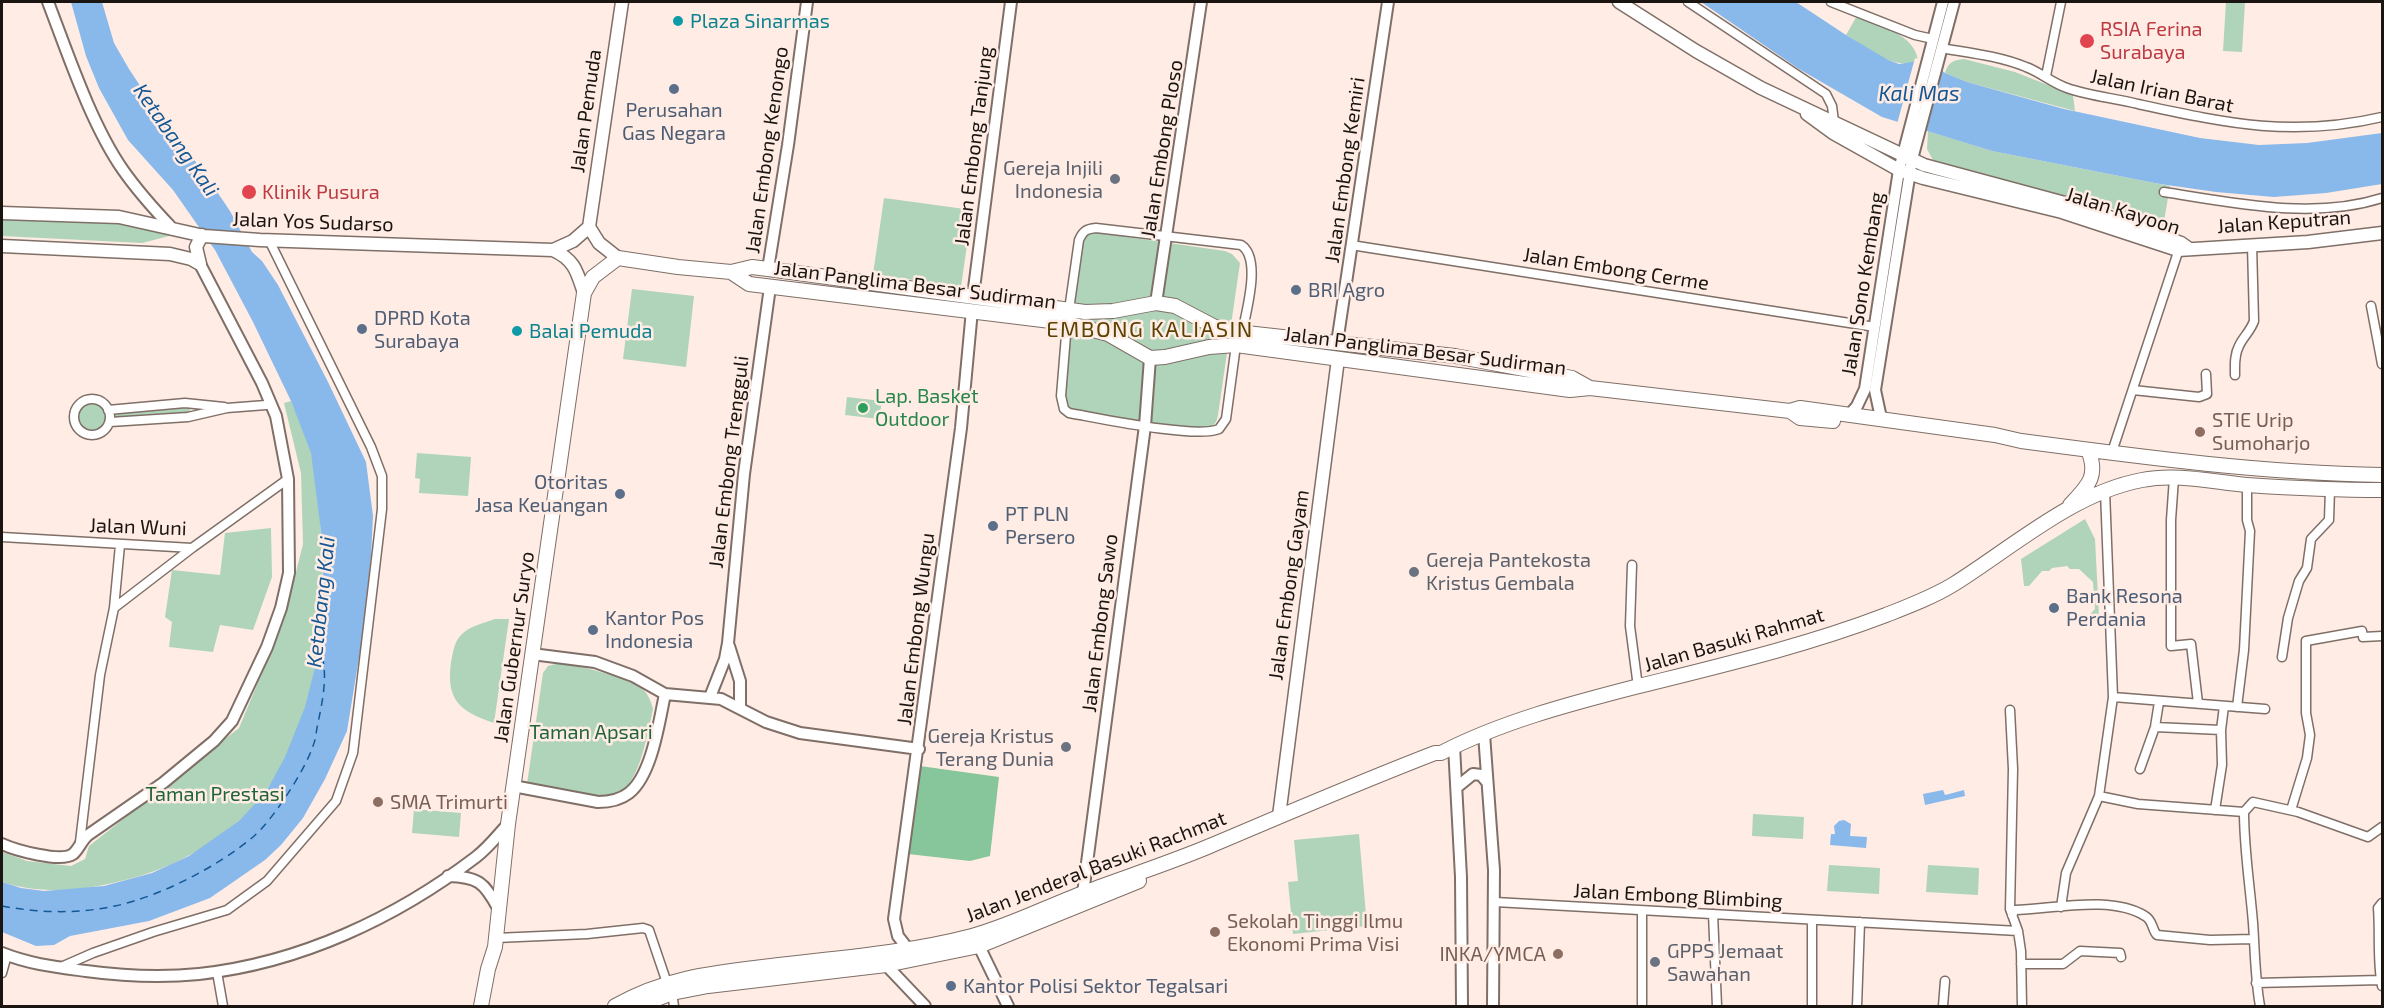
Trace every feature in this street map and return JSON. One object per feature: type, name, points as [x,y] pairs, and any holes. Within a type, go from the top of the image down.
[{"type":"main road","name":"Jalan Pemuda","points":[[589,227],[622,2]]},
{"type":"main road","name":"Jalan Kayoon","points":[[1619,2],[1696,51],[1797,105],[1907,157],[1935,169],[2087,209],[2183,247]]},
{"type":"main road","name":"Jalan Kayoon","points":[[1797,105],[1833,133],[1904,172],[2062,212],[2183,247]]},
{"type":"main road","name":"Jalan Yos Sudarso","points":[[2,213],[119,217],[170,226],[203,236],[553,250]]},
{"type":"main road","points":[[553,250],[573,241],[589,227],[599,243],[618,258],[593,277],[584,293]]},
{"type":"main road","name":"Jalan Keputran","points":[[2183,247],[2308,242],[2382,233]]},
{"type":"main road","points":[[200,264],[196,247],[203,236]]},
{"type":"main road","points":[[2,246],[170,254],[191,259],[200,264]]},
{"type":"main road","name":"Jalan Gubernur Suryo","points":[[481,1006],[495,942],[513,786],[584,293],[572,263],[566,256],[553,250]]},
{"type":"main road","name":"Jalan Panglima Besar Sudirman","points":[[618,258],[731,272],[752,267],[768,269],[1068,317],[1108,334],[1150,358],[1222,345],[1239,339],[1337,343],[1477,360],[1572,378],[1590,388]]},
{"type":"main road","name":"Jalan Panglima Besar Sudirman","points":[[731,272],[749,284],[770,287],[972,303]]},
{"type":"main road","name":"Jalan Panglima Besar Sudirman","points":[[1068,317],[1156,303],[1175,306],[1239,339],[1338,359],[1570,390],[1590,388],[1790,411],[1800,408],[1850,414],[1995,435],[2021,441]]},
{"type":"main road","name":"Jalan Embong Gayam","points":[[1279,816],[1338,359]]},
{"type":"main road","name":"Jalan Panglima Besar Sudirman","points":[[1790,411],[1800,418],[2014,444],[2021,441]]},
{"type":"main road","points":[[2021,441],[2272,471],[2382,475]]},
{"type":"main road","points":[[2064,512],[2091,480],[2093,465],[2088,450]]},
{"type":"main road","points":[[2064,512],[2105,491],[2138,480],[2175,478],[2247,485],[2382,490]]},
{"type":"main road","name":"Jalan Basuki Rahmat","points":[[1454,746],[1583,700],[1758,655],[1886,615],[1949,587],[2064,512]]},
{"type":"main road","name":"Jalan Jenderal Basuki Rachmat","points":[[615,1006],[647,990],[671,994],[708,986],[886,965],[979,946],[1224,848],[1437,758],[1454,746]]},
{"type":"main road","name":"Jalan Jenderal Basuki Rachmat","points":[[639,1006],[719,972],[908,949],[999,928],[1083,893],[1196,851],[1414,761],[1441,753]]},
{"type":"main road","points":[[490,1006],[495,966],[495,942]]},
{"type":"street","points":[[48,2],[106,142],[122,168],[170,226]]},
{"type":"street","name":"Jalan Embong Kenongo","points":[[768,269],[788,145],[807,2]]},
{"type":"street","name":"Jalan Embong Tanjung","points":[[972,303],[1011,2]]},
{"type":"street","name":"Jalan Embong Ploso","points":[[1156,303],[1201,2]]},
{"type":"street","name":"Jalan Embong Kemiri","points":[[1337,343],[1388,2]]},
{"type":"street","points":[[1688,2],[1826,94],[1832,106],[1834,122]]},
{"type":"street","points":[[1831,2],[1915,35],[1933,39]]},
{"type":"street","points":[[1932,62],[1933,39],[1943,2]]},
{"type":"street","points":[[1932,62],[1941,48],[1954,2]]},
{"type":"street","points":[[2046,76],[2061,2]]},
{"type":"street","name":"Jalan Irian Barat","points":[[1941,48],[2010,61],[2046,76],[2065,88],[2201,119],[2300,128],[2330,126],[2382,117]]},
{"type":"street","name":"Jalan Sono Kembang","points":[[1850,414],[1857,406],[1865,389],[1907,157],[1932,62]]},
{"type":"street","name":"Jalan Sono Kembang","points":[[1881,418],[1875,390],[1904,172]]},
{"type":"street","points":[[2164,192],[2285,208],[2339,206],[2382,198]]},
{"type":"street","points":[[1096,228],[1241,245],[1247,249],[1251,274],[1226,419],[1219,429],[1205,432],[1159,428],[1069,413],[1064,409],[1061,396],[1068,317],[1082,233],[1088,229],[1096,228]]},
{"type":"street","points":[[60,967],[153,932],[227,910],[267,881],[336,801],[353,753],[382,509],[382,476],[371,447],[264,240]]},
{"type":"street","name":"Jalan Embong Cerme","points":[[1352,245],[1875,327]]},
{"type":"street","points":[[2235,375],[2239,345],[2249,333],[2254,321],[2252,245]]},
{"type":"street","points":[[2112,453],[2183,247]]},
{"type":"street","points":[[80,842],[163,783],[214,741],[232,721],[267,647],[281,608],[289,573],[291,552],[288,479],[276,416],[267,393],[200,264]]},
{"type":"street","name":"Jalan Embong Trengguli","points":[[710,697],[725,659],[728,643],[742,496],[770,287]]},
{"type":"street","name":"Jalan Embong Wungu","points":[[908,949],[898,936],[894,919],[961,428],[972,303]]},
{"type":"street","points":[[2371,306],[2382,364]]},
{"type":"street","name":"Jalan Embong Sawo","points":[[1083,893],[1145,426],[1150,358]]},
{"type":"street","points":[[2133,390],[2199,397],[2206,394],[2206,374]]},
{"type":"street","points":[[267,393],[266,405],[276,416]]},
{"type":"street","points":[[89,400],[100,401],[108,410],[110,422],[104,431],[93,435],[82,432],[78,428],[74,416],[79,406],[89,400]]},
{"type":"street","points":[[108,410],[185,403],[227,408]]},
{"type":"street","points":[[110,422],[188,417],[227,408],[266,405]]},
{"type":"street","points":[[2175,478],[2171,520],[2171,646],[2191,644],[2198,703]]},
{"type":"street","name":"Jalan Wuni","points":[[2,537],[192,548],[288,479]]},
{"type":"street","points":[[2237,707],[2244,650],[2250,531],[2247,520],[2247,485]]},
{"type":"street","points":[[2283,657],[2288,618],[2299,581],[2307,568],[2311,540],[2329,520],[2330,489]]},
{"type":"street","points":[[2061,907],[2066,873],[2098,795],[2113,697],[2105,491]]},
{"type":"street","points":[[2,844],[53,857],[66,857],[77,850],[80,842],[100,675],[114,608],[120,545]]},
{"type":"street","points":[[114,608],[192,548]]},
{"type":"street","points":[[1632,566],[1630,626],[1638,687]]},
{"type":"street","points":[[2291,810],[2307,758],[2310,735],[2306,712],[2306,641],[2362,631],[2362,637],[2382,636]]},
{"type":"street","name":"Jalan Embong Trengguli","points":[[728,643],[740,681],[740,707]]},
{"type":"street","points":[[532,654],[604,664],[633,676],[665,694],[710,697],[740,707],[766,722],[800,733],[919,749]]},
{"type":"street","points":[[513,786],[598,802],[608,802],[629,793],[647,767],[665,694]]},
{"type":"street","points":[[2113,697],[2265,709]]},
{"type":"street","points":[[2139,769],[2155,727],[2159,702]]},
{"type":"street","points":[[2215,810],[2222,765],[2221,730],[2224,706]]},
{"type":"street","points":[[2010,710],[2013,769],[2010,909],[2018,932],[2021,951],[2022,1006]]},
{"type":"street","points":[[2155,727],[2221,730]]},
{"type":"street","points":[[1484,734],[1495,902],[1493,1006]]},
{"type":"street","points":[[1454,746],[1461,877],[1462,1006]]},
{"type":"street","points":[[1457,787],[1473,774],[1481,775],[1487,782]]},
{"type":"street","points":[[2098,795],[2138,804],[2244,812],[2257,803],[2291,810],[2368,837],[2382,828]]},
{"type":"street","points":[[2244,812],[2244,844],[2260,1006]]},
{"type":"street","points":[[2,973],[4,954],[33,964],[133,976],[178,976],[217,972],[288,956],[355,931],[397,908],[477,856],[508,824]]},
{"type":"street","points":[[448,876],[471,877],[477,880],[490,892],[498,908]]},
{"type":"street","name":"Jalan Embong Blimbing","points":[[1495,902],[2018,932]]},
{"type":"street","points":[[2256,983],[2382,983],[2378,908],[2382,903]]},
{"type":"street","points":[[2012,915],[2015,910],[2100,905],[2134,911],[2148,917],[2157,935],[2210,940],[2253,939]]},
{"type":"street","points":[[1642,911],[1642,1006]]},
{"type":"street","points":[[1713,914],[1717,1006]]},
{"type":"street","points":[[1812,920],[1812,1006]]},
{"type":"street","points":[[1857,1006],[1860,922]]},
{"type":"street","points":[[495,942],[643,928],[649,930],[671,994]]},
{"type":"street","points":[[979,946],[1008,1006]]},
{"type":"street","points":[[2021,963],[2063,964],[2080,951],[2114,952],[2120,953],[2121,957]]},
{"type":"street","points":[[886,965],[921,1005]]},
{"type":"street","points":[[217,972],[223,1006]]},
{"type":"street","points":[[1943,1006],[1945,981]]},
{"type":"green space","points":[[2226,2],[2245,2],[2242,52],[2223,51]]},
{"type":"green space","points":[[1858,14],[1895,32],[1911,44],[1918,61],[1898,63],[1880,57],[1846,35]]},
{"type":"green space","points":[[1964,59],[2015,72],[2073,95],[2075,111],[1967,82],[1945,73],[1952,62]]},
{"type":"green space","points":[[1928,131],[1992,151],[2170,186],[2163,227],[2128,213],[1933,160],[1927,149]]},
{"type":"green space","points":[[884,198],[972,210],[961,287],[873,274]]},
{"type":"green space","points":[[2,217],[143,222],[177,234],[142,243],[2,236]]},
{"type":"green space","points":[[1092,232],[1225,251],[1232,254],[1240,263],[1218,415],[1212,426],[1203,429],[1071,412],[1067,409],[1063,397],[1081,240],[1083,235]]},
{"type":"green space","points":[[632,289],[694,296],[686,367],[623,359]]},
{"type":"green space","name":"Lap. Basket Outdoor","points":[[847,397],[882,401],[879,419],[845,415]]},
{"type":"green space","name":"Taman Prestasi","points":[[291,401],[312,456],[321,527],[323,579],[319,648],[311,690],[292,744],[275,777],[255,806],[225,833],[190,855],[153,872],[102,885],[69,890],[35,889],[2,882],[2,852],[27,861],[71,866],[85,859],[89,846],[239,728],[284,620],[303,544],[301,473],[284,403]]},
{"type":"green space","points":[[92,403],[98,404],[106,412],[106,424],[98,432],[92,433],[86,432],[78,424],[77,418],[78,412],[86,404]]},
{"type":"green space","points":[[190,406],[190,414],[111,418],[111,411]]},
{"type":"green space","points":[[417,453],[471,457],[468,496],[419,493],[420,479],[415,478]]},
{"type":"green space","points":[[2085,519],[2095,539],[2099,617],[2096,621],[2093,621],[2090,614],[2095,609],[2093,582],[2079,569],[2070,569],[2067,566],[2042,571],[2029,586],[2024,586],[2021,559]]},
{"type":"green space","points":[[271,528],[272,577],[253,630],[220,625],[213,652],[169,647],[172,622],[165,617],[172,570],[220,575],[225,533]]},
{"type":"green space","points":[[495,619],[509,619],[494,723],[472,714],[457,702],[453,695],[450,675],[453,651],[459,638],[472,627]]},
{"type":"green space","name":"Taman Apsari","points":[[559,663],[590,669],[634,684],[646,692],[650,700],[653,709],[638,767],[629,783],[618,793],[604,796],[584,795],[527,784],[543,673],[548,666]]},
{"type":"green space","points":[[920,766],[999,777],[990,856],[970,861],[908,854]]},
{"type":"green space","points":[[414,809],[461,813],[459,837],[412,833]]},
{"type":"green space","points":[[1753,814],[1804,817],[1803,839],[1752,836]]},
{"type":"green space","points":[[1359,834],[1367,926],[1293,934],[1288,882],[1298,881],[1294,840]]},
{"type":"green space","points":[[1829,865],[1880,868],[1879,894],[1827,891]]},
{"type":"green space","points":[[1928,865],[1979,868],[1978,895],[1926,892]]},
{"type":"water","name":"Ketabang Kali","points":[[71,2],[102,2],[114,43],[129,69],[156,110],[205,174],[230,211],[252,252],[262,261],[278,285],[366,462],[373,516],[362,639],[347,731],[325,779],[303,818],[281,845],[265,860],[210,898],[149,921],[70,936],[54,945],[36,946],[2,932],[2,882],[21,888],[44,891],[104,886],[152,873],[189,856],[239,821],[266,792],[285,757],[305,707],[318,656],[324,555],[311,453],[291,401],[215,250],[173,190],[128,140],[99,88],[86,56]]},
{"type":"water","name":"Kali Mas","points":[[1701,2],[1796,2],[1846,35],[1899,64],[1918,61],[1935,65],[1945,73],[1967,82],[2064,109],[2200,138],[2259,145],[2307,143],[2382,133],[2382,184],[2326,193],[2274,197],[2160,184],[1992,151],[1882,117],[1799,69]]},
{"type":"water","points":[[1943,790],[1945,795],[1964,790],[1965,796],[1925,805],[1923,794]]},
{"type":"water","points":[[1844,820],[1851,824],[1850,836],[1867,837],[1866,848],[1830,845],[1831,834],[1835,834],[1834,826]]},
{"type":"pier","points":[[1915,58],[1940,65],[1924,133],[1897,124]]},
{"type":"ferry route","points":[[2,906],[44,911],[73,911],[115,906],[151,895],[188,879],[223,859],[253,837],[270,819],[288,794],[314,743],[324,684],[323,660],[318,656]]},
{"type":"place","name":"Plaza Sinarmas","points":[[678,21]]},
{"type":"place","name":"RSIA Ferina Surabaya","points":[[2087,41]]},
{"type":"place","name":"Perusahan Gas Negara","points":[[674,89]]},
{"type":"place","name":"Gereja Injili Indonesia","points":[[1115,179]]},
{"type":"place","name":"Klinik Pusura","points":[[249,192]]},
{"type":"place","name":"BRI Agro","points":[[1296,290]]},
{"type":"place","name":"DPRD Kota Surabaya","points":[[362,329]]},
{"type":"place","name":"Balai Pemuda","points":[[517,331]]},
{"type":"place","name":"Lap. Basket Outdoor","points":[[863,408]]},
{"type":"place","name":"STIE Urip Sumoharjo","points":[[2200,432]]},
{"type":"place","name":"Otoritas Jasa Keuangan","points":[[620,494]]},
{"type":"place","name":"PT PLN Persero","points":[[993,526]]},
{"type":"place","name":"Gereja Pantekosta Kristus Gembala","points":[[1414,572]]},
{"type":"place","name":"Bank Resona Perdania","points":[[2054,608]]},
{"type":"place","name":"Kantor Pos Indonesia","points":[[593,630]]},
{"type":"place","name":"Gereja Kristus Terang Dunia","points":[[1066,747]]},
{"type":"place","name":"SMA Trimurti","points":[[378,802]]},
{"type":"place","name":"Sekolah Tinggi Ilmu Ekonomi Prima Visi","points":[[1215,932]]},
{"type":"place","name":"INKA/YMCA","points":[[1558,954]]},
{"type":"place","name":"GPPS Jemaat Sawahan","points":[[1655,962]]},
{"type":"place","name":"Kantor Polisi Sektor Tegalsari","points":[[951,986]]},
{"type":"district","name":"EMBONG KALIASIN","points":[[1150,330]]}]
